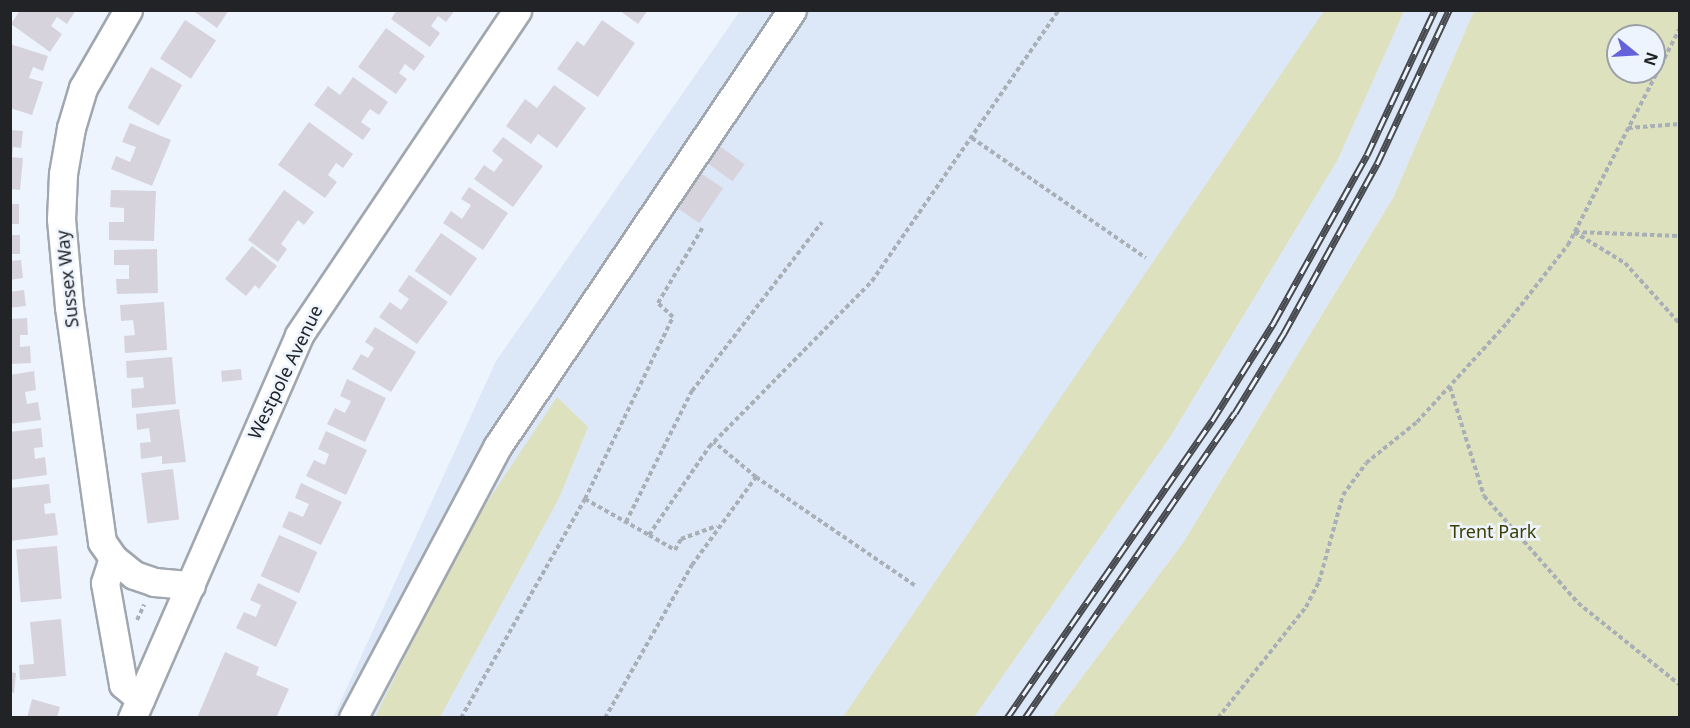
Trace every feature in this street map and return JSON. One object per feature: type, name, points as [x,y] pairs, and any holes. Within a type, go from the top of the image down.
[{"type":"street","name":"Sussex Way","points":[[128,10],[83,88],[63,174],[61,219],[102,542],[113,558],[134,575],[154,582],[191,585]]},
{"type":"street","name":"Westpole Avenue","points":[[136,708],[299,335],[517,10]]},
{"type":"street","points":[[353,717],[497,447],[792,10]]},
{"type":"street","points":[[113,558],[105,583],[123,684],[136,708]]},
{"type":"path","points":[[649,535],[714,442],[872,281],[1059,10]]},
{"type":"path","points":[[1219,717],[1306,607],[1319,582],[1343,495],[1366,463],[1417,422],[1508,323],[1574,232],[1680,28]]},
{"type":"path","points":[[1628,128],[1680,124]]},
{"type":"path","points":[[972,138],[1146,258]]},
{"type":"path","points":[[626,522],[692,391],[822,222]]},
{"type":"path","points":[[460,717],[585,499],[673,317],[658,303],[703,227]]},
{"type":"path","points":[[1574,232],[1680,236]]},
{"type":"path","points":[[1574,232],[1625,263],[1680,324]]},
{"type":"path","points":[[1450,386],[1485,496],[1578,603],[1680,686]]},
{"type":"path","points":[[714,442],[756,477],[916,586]]},
{"type":"path","points":[[605,717],[692,565],[756,477]]},
{"type":"path","points":[[585,499],[675,550],[681,539],[719,525]]},
{"type":"shaded area","points":[[740,11],[1474,11],[1393,198],[1183,543],[1052,717],[333,718],[496,361]]},
{"type":"green space","points":[[1324,11],[1404,11],[1338,159],[1170,437],[974,717],[843,717]]},
{"type":"green space","name":"Trent Park","points":[[1474,11],[1679,11],[1679,717],[1052,717],[1183,543],[1393,198]]},
{"type":"green space","points":[[557,397],[588,427],[559,498],[440,717],[375,717],[466,534]]},
{"type":"building","points":[[20,10],[76,10],[67,24],[57,17],[51,26],[62,34],[50,52],[11,24]]},
{"type":"building","points":[[192,10],[229,10],[217,28]]},
{"type":"building","points":[[397,10],[455,10],[446,22],[438,16],[431,26],[440,33],[430,47],[391,19]]},
{"type":"building","points":[[619,10],[648,10],[638,24]]},
{"type":"building","points":[[185,20],[216,40],[191,79],[160,59]]},
{"type":"building","points":[[602,20],[635,43],[598,97],[557,69],[577,41],[584,46]]},
{"type":"building","points":[[386,28],[425,56],[414,71],[405,64],[399,73],[407,79],[396,94],[358,67]]},
{"type":"building","points":[[10,44],[48,56],[43,71],[33,67],[29,78],[43,82],[32,115],[10,108]]},
{"type":"building","points":[[151,67],[182,85],[159,126],[128,108]]},
{"type":"building","points":[[353,77],[388,102],[379,115],[370,109],[361,122],[371,129],[363,140],[314,105],[328,86],[340,95]]},
{"type":"building","points":[[554,85],[586,108],[557,148],[538,134],[531,144],[506,126],[525,99],[537,108]]},
{"type":"building","points":[[309,122],[353,154],[343,168],[336,163],[328,175],[337,182],[325,198],[278,165]]},
{"type":"building","points":[[130,123],[171,140],[152,186],[111,169],[116,156],[130,162],[136,147],[122,142]]},
{"type":"building","points":[[10,130],[23,131],[21,148],[13,147],[12,156]]},
{"type":"building","points":[[503,137],[543,166],[513,207],[474,179],[484,165],[494,172],[503,160],[492,151]]},
{"type":"building","points":[[710,139],[745,164],[732,181],[698,156]]},
{"type":"building","points":[[10,157],[23,158],[20,190],[10,189]]},
{"type":"building","points":[[699,172],[723,188],[700,223],[676,207]]},
{"type":"building","points":[[469,187],[508,213],[483,250],[443,223],[451,211],[462,219],[471,205],[461,199]]},
{"type":"building","points":[[111,190],[156,191],[154,241],[109,240],[109,222],[124,222],[124,208],[110,207]]},
{"type":"building","points":[[284,190],[314,212],[304,225],[298,220],[281,244],[287,249],[278,262],[248,240]]},
{"type":"building","points":[[10,204],[19,204],[19,224],[10,224]]},
{"type":"building","points":[[441,233],[477,258],[451,296],[415,271]]},
{"type":"building","points":[[10,235],[20,235],[20,254],[10,254]]},
{"type":"building","points":[[252,246],[277,266],[259,289],[255,285],[246,296],[225,279]]},
{"type":"building","points":[[157,249],[158,293],[117,294],[116,279],[129,279],[129,265],[114,265],[114,250]]},
{"type":"building","points":[[21,260],[23,278],[10,280],[10,261]]},
{"type":"building","points":[[409,275],[448,302],[417,344],[379,317],[390,302],[401,310],[409,299],[398,291]]},
{"type":"building","points":[[24,290],[26,306],[12,308],[10,292]]},
{"type":"building","points":[[164,302],[167,350],[125,353],[124,336],[135,335],[133,320],[121,321],[120,305]]},
{"type":"building","points":[[27,318],[28,335],[20,335],[20,347],[30,346],[31,363],[10,364],[10,319]]},
{"type":"building","points":[[375,327],[416,352],[391,392],[352,369],[361,354],[368,358],[374,348],[365,342]]},
{"type":"building","points":[[172,357],[176,404],[132,408],[131,389],[144,388],[143,377],[127,378],[126,361]]},
{"type":"building","points":[[241,369],[242,380],[222,382],[221,371]]},
{"type":"building","points":[[34,371],[36,390],[25,392],[27,404],[38,402],[41,420],[10,424],[10,375]]},
{"type":"building","points":[[347,379],[386,398],[365,442],[327,424],[335,408],[345,413],[351,401],[340,396]]},
{"type":"building","points":[[179,409],[186,462],[162,464],[162,456],[141,459],[140,443],[151,442],[149,428],[137,430],[136,414]]},
{"type":"building","points":[[41,428],[43,447],[34,448],[35,459],[45,457],[47,475],[10,480],[10,432]]},
{"type":"building","points":[[326,431],[367,450],[346,495],[306,476],[314,460],[325,465],[329,454],[318,449]]},
{"type":"building","points":[[173,469],[179,520],[147,524],[141,473]]},
{"type":"building","points":[[301,483],[342,502],[321,545],[282,527],[289,511],[303,517],[309,504],[295,498]]},
{"type":"building","points":[[49,484],[51,503],[44,504],[45,514],[55,513],[58,535],[10,541],[10,488]]},
{"type":"building","points":[[279,535],[317,552],[299,593],[261,576]]},
{"type":"building","points":[[57,546],[62,599],[21,602],[16,550]]},
{"type":"building","points":[[258,583],[297,602],[276,647],[236,628],[244,612],[256,617],[261,605],[250,600]]},
{"type":"building","points":[[61,619],[66,676],[20,680],[19,665],[34,664],[30,622]]},
{"type":"building","points":[[225,652],[259,667],[256,675],[289,689],[276,718],[197,718]]},
{"type":"building","points":[[10,672],[16,673],[14,693],[10,692]]},
{"type":"building","points":[[32,699],[60,707],[57,718],[27,718]]},
{"type":"railway","points":[[1007,718],[1212,421],[1274,322],[1367,155],[1435,10]]},
{"type":"railway","points":[[1025,718],[1235,413],[1284,333],[1377,164],[1449,10]]}]
